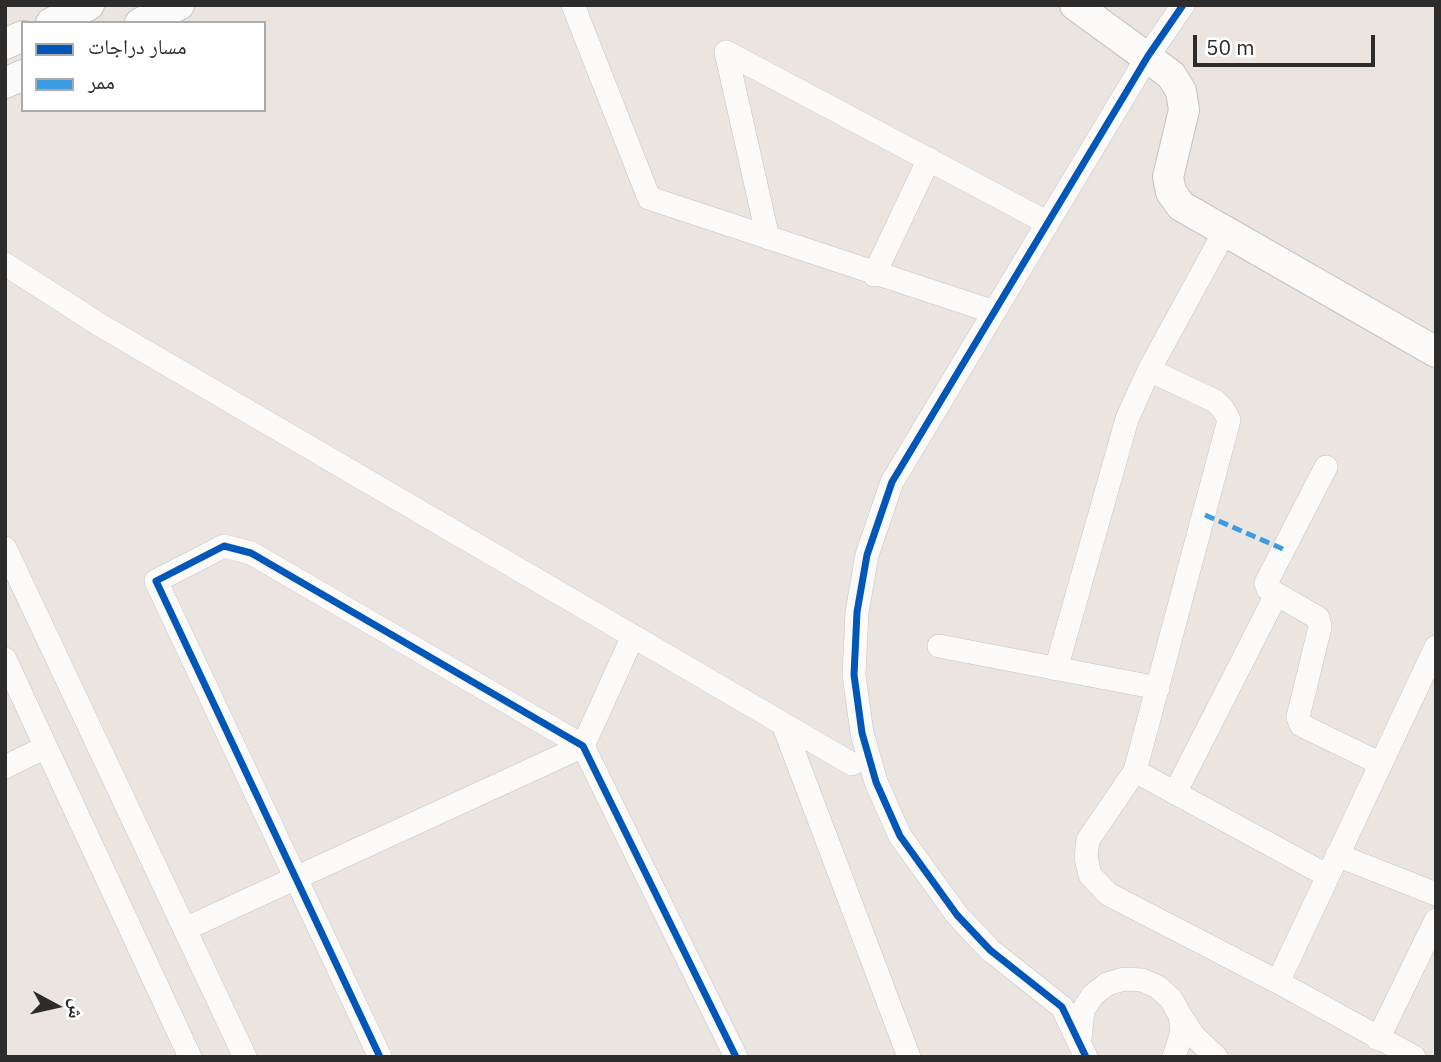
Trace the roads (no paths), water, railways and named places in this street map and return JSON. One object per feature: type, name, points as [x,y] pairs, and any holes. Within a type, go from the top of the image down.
[{"type":"street","points":[[55,21],[89,5]]},
{"type":"street","points":[[144,21],[179,5]]},
{"type":"street","points":[[573,5],[649,198],[874,275],[994,312]]},
{"type":"street","points":[[1075,5],[1171,75],[1181,91],[1184,110],[1171,160],[1171,192],[1181,206],[1436,352]]},
{"type":"street","points":[[1083,1050],[1062,1007],[990,950],[957,915],[900,836],[876,782],[865,745],[854,675],[857,612],[865,566],[892,482],[1148,57],[1183,5]]},
{"type":"street","points":[[5,44],[21,37]]},
{"type":"street","points":[[768,238],[726,52],[1048,223]]},
{"type":"street","points":[[5,83],[21,76]]},
{"type":"street","points":[[874,275],[929,159]]},
{"type":"street","points":[[1056,669],[1127,419],[1149,370],[1225,231]]},
{"type":"street","points":[[5,264],[111,332],[852,764]]},
{"type":"street","points":[[1149,370],[1215,401],[1229,420],[1135,771],[1088,840],[1086,857],[1090,875],[1108,894],[1278,982],[1414,1057]]},
{"type":"street","points":[[1326,467],[1267,577],[1268,589],[1318,618],[1320,627],[1298,717],[1301,725],[1381,764]]},
{"type":"street","points":[[380,1057],[156,581],[224,546],[251,553],[583,746],[736,1057]]},
{"type":"street","points":[[5,548],[245,1057]]},
{"type":"street","points":[[1175,793],[1276,595]]},
{"type":"street","points":[[185,929],[583,746],[633,636]]},
{"type":"street","points":[[939,646],[1158,688]]},
{"type":"street","points":[[1278,982],[1436,647]]},
{"type":"street","points":[[5,659],[190,1057]]},
{"type":"street","points":[[783,724],[909,1057]]},
{"type":"street","points":[[5,766],[46,747]]},
{"type":"street","points":[[1135,771],[1328,876]]},
{"type":"street","points":[[1338,855],[1436,894]]},
{"type":"street","points":[[1378,1039],[1436,920]]},
{"type":"street","points":[[1034,983],[1062,992],[1084,992],[1124,979],[1142,980],[1158,987],[1171,999],[1193,1035],[1216,1057]]},
{"type":"street","points":[[1083,1050],[1083,1010],[1093,995],[1107,984]]},
{"type":"street","points":[[1174,1057],[1182,1032],[1180,1015]]}]
